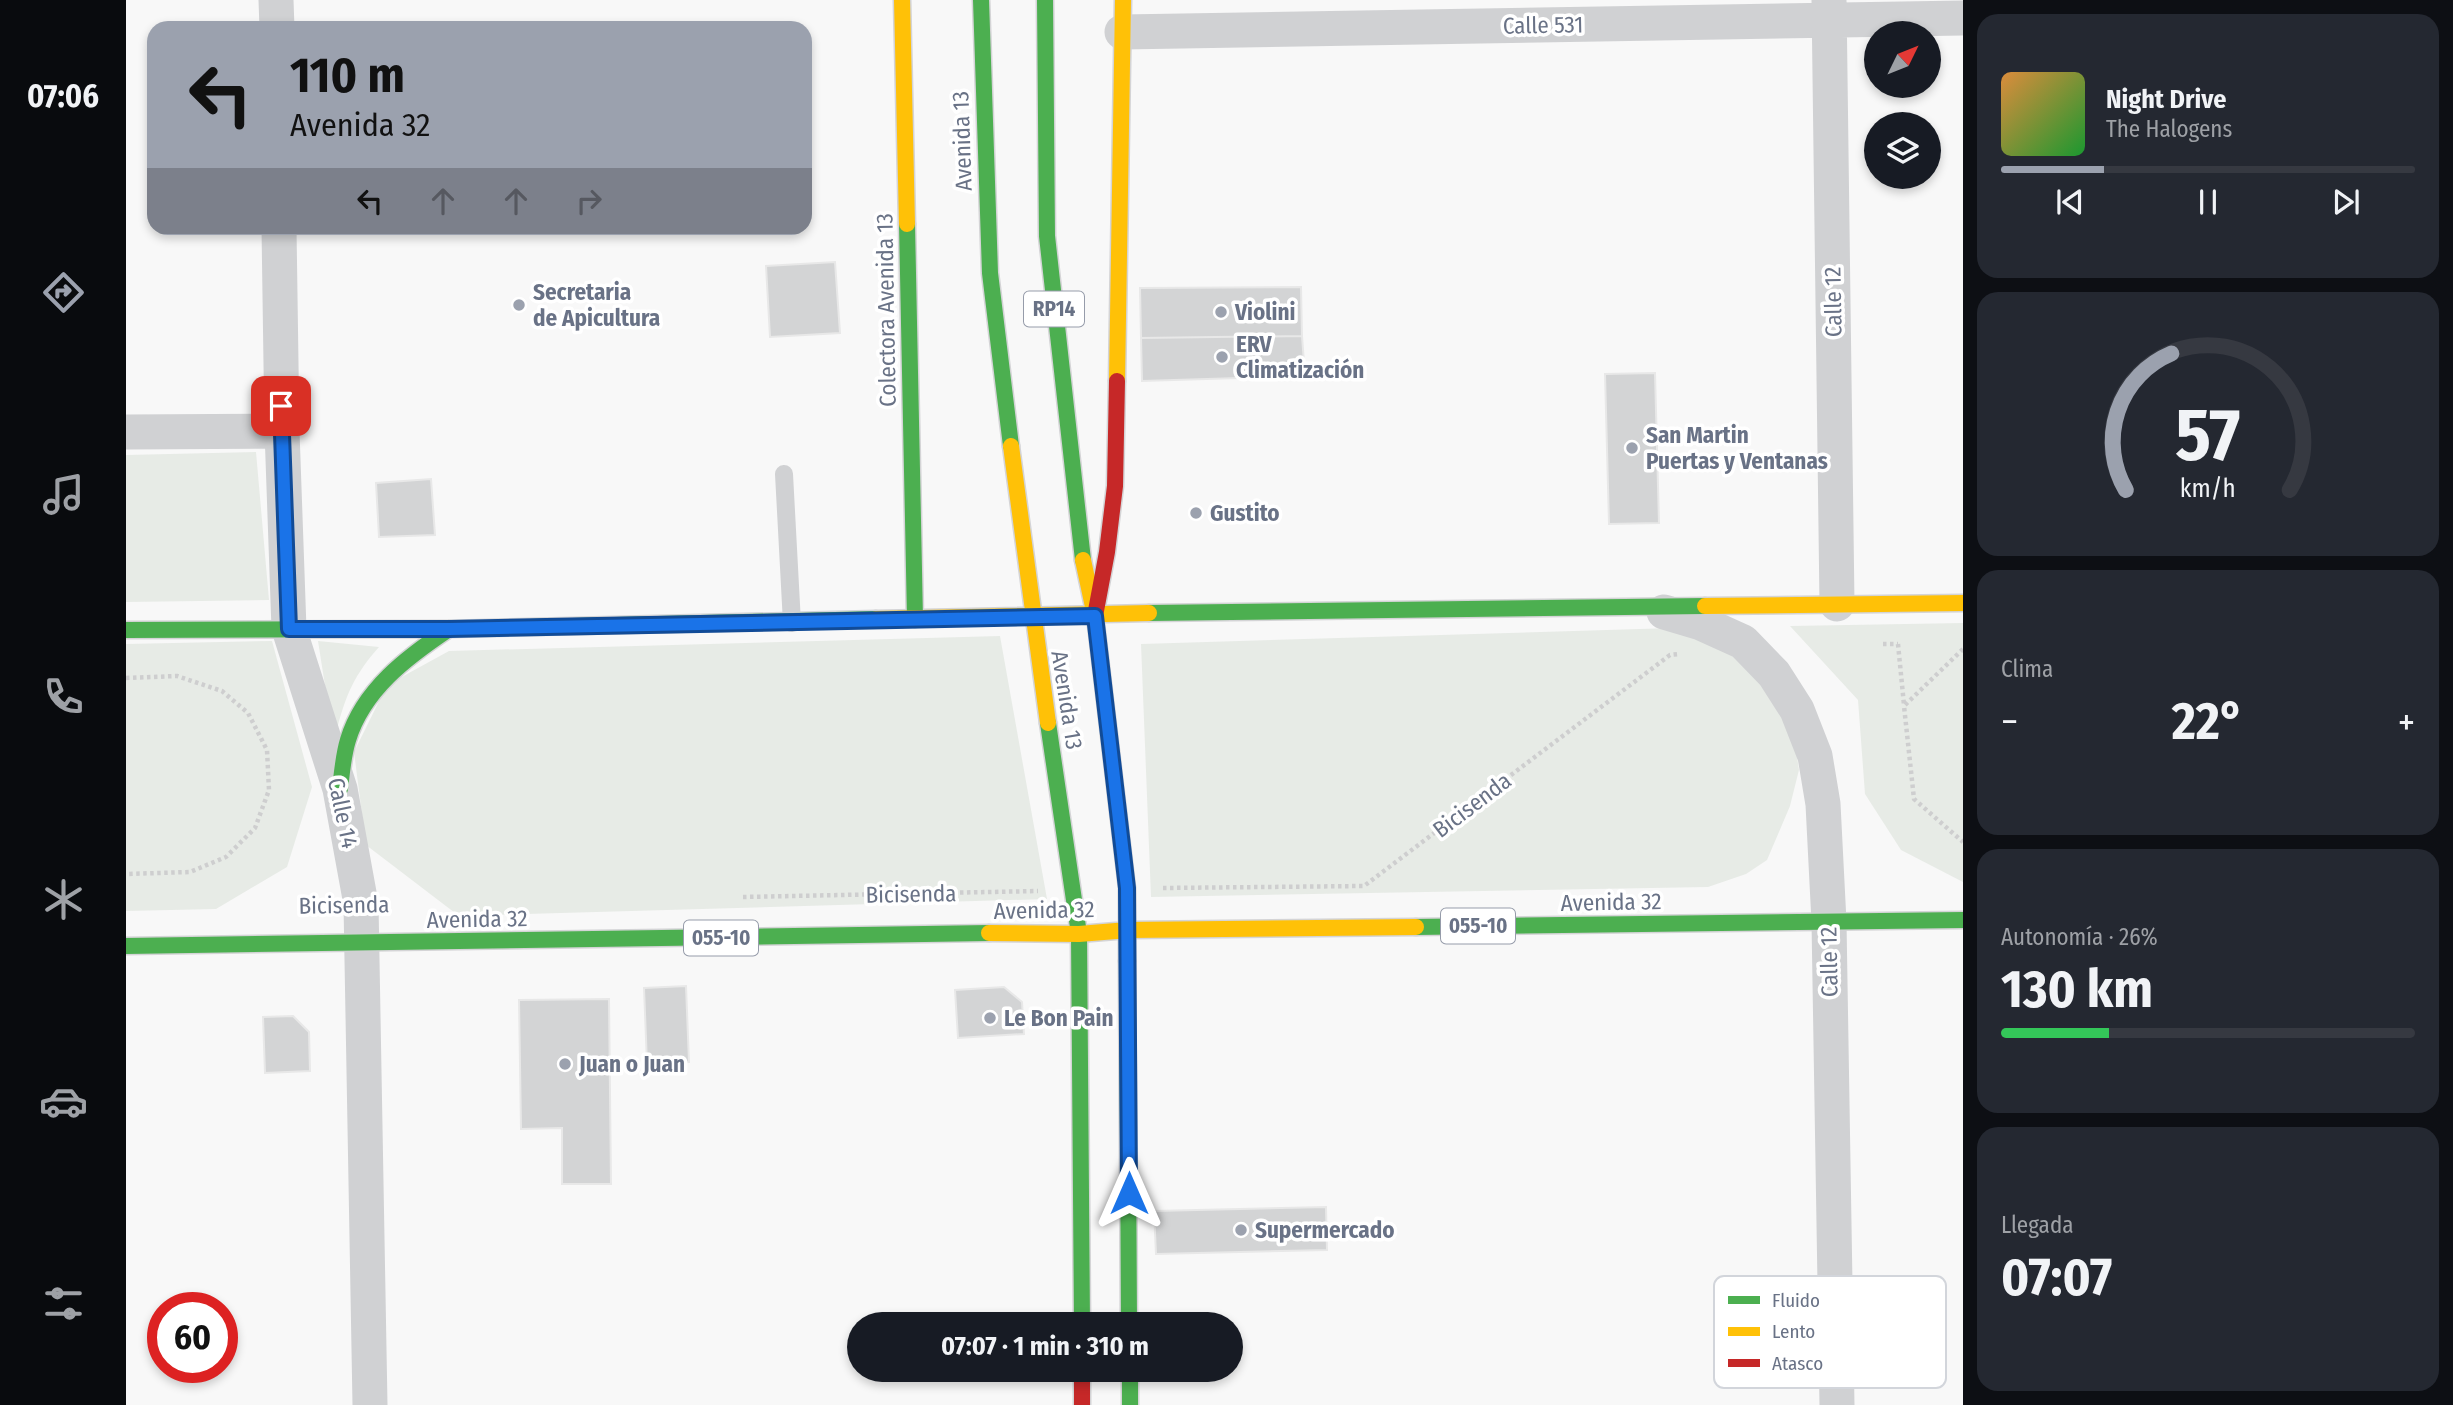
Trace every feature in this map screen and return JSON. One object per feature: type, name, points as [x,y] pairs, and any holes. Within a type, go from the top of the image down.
[{"type":"main road","name":"Colectora Avenida 13","points":[[902,0],[915,619]]},
{"type":"main road","name":"Avenida 13","points":[[981,0],[990,273],[1032,616],[1079,934],[1082,1312]]},
{"type":"main road","name":"Avenida 13","points":[[1045,0],[1047,236],[1080,547],[1095,616],[1127,888],[1129,1312]]},
{"type":"main road","points":[[1095,616],[1107,552],[1115,486],[1123,16]]},
{"type":"main road","points":[[126,630],[449,629],[1186,612],[1963,603]]},
{"type":"main road","points":[[340,789],[351,731],[372,693],[409,655],[449,629]]},
{"type":"main road","name":"Avenida 32","points":[[126,946],[1963,920]]},
{"type":"main road","points":[[1082,1382],[1082,1405]]},
{"type":"main road","points":[[1130,1382],[1130,1405]]},
{"type":"street","points":[[276,0],[276,21]]},
{"type":"street","name":"Calle 531","points":[[1123,16],[1829,10],[1963,18]]},
{"type":"street","name":"Calle 12","points":[[1829,10],[1837,604]]},
{"type":"street","name":"Calle 14","points":[[279,235],[289,629],[340,789],[361,904],[370,1405]]},
{"type":"street","points":[[126,432],[282,432]]},
{"type":"street","name":"Calle 12","points":[[1650,608],[1701,622],[1744,642],[1774,674],[1797,710],[1815,756],[1823,804],[1829,922],[1835,1276]]},
{"type":"lane","points":[[784,474],[792,622]]},
{"type":"path","points":[[1894,604],[1914,799],[1963,842]]},
{"type":"path","points":[[1904,706],[1963,649]]},
{"type":"path","name":"Bicisenda","points":[[1127,888],[1364,886],[1671,655],[1683,653]]},
{"type":"path","points":[[126,678],[177,676],[222,691],[247,713],[267,750],[269,790],[255,828],[226,857],[190,872],[126,874]]},
{"type":"path","name":"Bicisenda","points":[[738,897],[1073,891]]},
{"type":"shaded area","points":[[256,452],[269,600],[126,602],[126,455]]},
{"type":"shaded area","points":[[1963,623],[1963,882],[1901,850],[1865,794],[1858,700],[1790,626]]},
{"type":"shaded area","points":[[1706,627],[1762,681],[1792,724],[1799,770],[1790,806],[1767,860],[1746,874],[1708,887],[1151,897],[1141,644]]},
{"type":"shaded area","points":[[1000,636],[1047,899],[459,916],[366,845],[354,752],[387,685],[449,651]]},
{"type":"shaded area","points":[[272,641],[312,787],[287,867],[216,909],[126,911],[126,644]]},
{"type":"shaded area","points":[[318,641],[379,647],[358,676],[344,705],[337,729],[332,730]]},
{"type":"building","points":[[835,262],[840,333],[770,337],[766,266]]},
{"type":"building","name":"Violini","points":[[1301,287],[1302,336],[1141,338],[1140,288]]},
{"type":"building","name":"ERV Climatización","points":[[1302,336],[1305,376],[1142,381],[1141,338]]},
{"type":"building","name":"San Martin Puertas y Ventanas","points":[[1655,373],[1659,523],[1609,524],[1605,374]]},
{"type":"building","points":[[431,479],[435,535],[379,537],[376,483]]},
{"type":"building","points":[[686,986],[689,1062],[647,1064],[644,988]]},
{"type":"building","name":"Le Bon Pain","points":[[1004,987],[1022,1002],[1024,1034],[958,1038],[955,990]]},
{"type":"building","name":"Juan o Juan","points":[[609,999],[611,1184],[562,1184],[562,1128],[521,1129],[519,1000]]},
{"type":"building","points":[[293,1016],[309,1032],[310,1071],[265,1073],[263,1017]]},
{"type":"building","name":"Supermercado","points":[[1326,1207],[1327,1250],[1156,1254],[1154,1211]]},
{"type":"traffic: fast","points":[[981,0],[990,273],[1011,446]]},
{"type":"traffic: fast","points":[[1045,0],[1047,236],[1083,560]]},
{"type":"traffic: fast","points":[[907,224],[915,619]]},
{"type":"traffic: fast","points":[[1149,613],[1705,606]]},
{"type":"traffic: fast","points":[[126,630],[449,629],[876,619]]},
{"type":"traffic: fast","points":[[340,789],[348,740],[364,706],[388,676],[449,629]]},
{"type":"traffic: fast","points":[[1048,723],[1079,934],[1082,1312]]},
{"type":"traffic: fast","points":[[1416,927],[1963,920]]},
{"type":"traffic: fast","points":[[126,946],[989,933]]},
{"type":"traffic: fast","points":[[1127,961],[1129,1312]]},
{"type":"traffic: fast","points":[[1130,1382],[1130,1405]]},
{"type":"traffic: slow","points":[[902,0],[907,224]]},
{"type":"traffic: slow","points":[[1117,381],[1123,0]]},
{"type":"traffic: slow","points":[[1011,446],[1048,723]]},
{"type":"traffic: slow","points":[[1083,560],[1095,616],[1127,888],[1127,961]]},
{"type":"traffic: slow","points":[[1705,606],[1963,603]]},
{"type":"traffic: slow","points":[[876,619],[1149,613]]},
{"type":"traffic: slow","points":[[989,933],[1079,934],[1128,930],[1416,927]]},
{"type":"traffic: jam","points":[[1095,616],[1107,552],[1115,486],[1117,381]]},
{"type":"traffic: jam","points":[[1082,1382],[1082,1405]]},
{"type":"place","name":"Secretaria de Apicultura","points":[[519,305]]},
{"type":"place","name":"Violini","points":[[1221,312]]},
{"type":"place","name":"ERV Climatización","points":[[1222,357]]},
{"type":"place","name":"San Martin Puertas y Ventanas","points":[[1632,448]]},
{"type":"place","name":"Gustito","points":[[1196,513]]},
{"type":"place","name":"Le Bon Pain","points":[[990,1018]]},
{"type":"place","name":"Juan o Juan","points":[[565,1064]]},
{"type":"place","name":"Supermercado","points":[[1241,1230]]},
{"type":"route","points":[[281,406],[289,629],[449,629],[1095,616],[1127,888],[1129,1193]]}]
